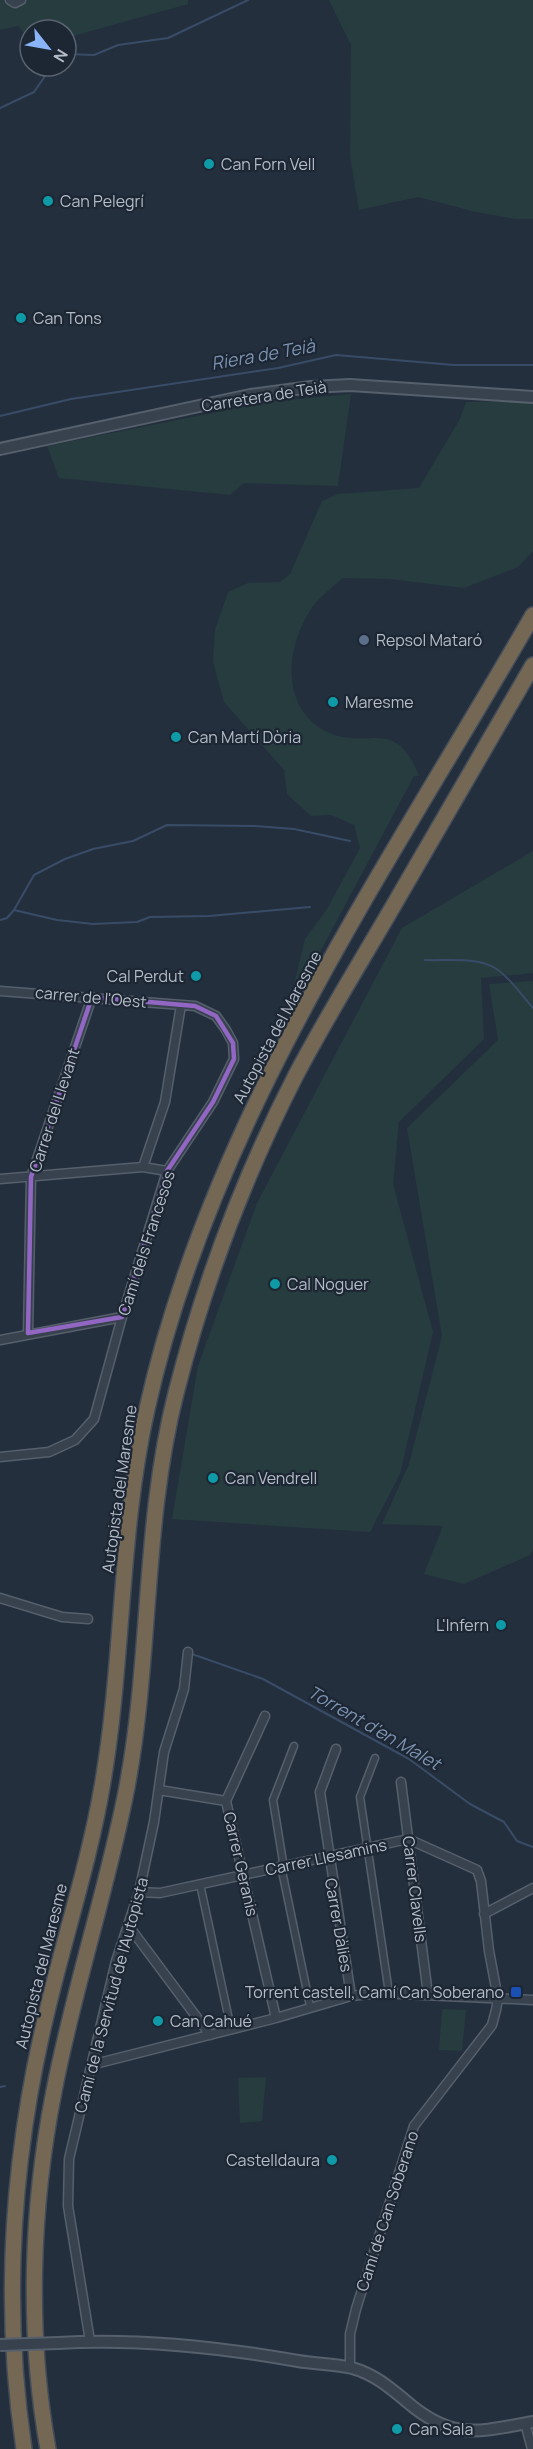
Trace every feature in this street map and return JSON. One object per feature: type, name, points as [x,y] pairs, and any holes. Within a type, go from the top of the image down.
[{"type":"highway","name":"Autopista del Maresme","points":[[24,2449],[16,2397],[10,2285],[16,2184],[31,2087],[50,1998],[78,1894],[102,1787],[133,1496],[146,1412],[171,1317],[204,1224],[282,1050],[533,615]]},
{"type":"highway","points":[[48,2449],[38,2392],[34,2285],[40,2189],[53,2093],[126,1792],[139,1688],[155,1501],[174,1399],[196,1319],[227,1230],[297,1074],[533,665]]},
{"type":"street","points":[[10,0],[15,3],[21,0]]},
{"type":"street","name":"Carretera de Teià","points":[[0,449],[250,395],[311,387],[350,385],[533,397]]},
{"type":"street","name":"carrer de l'Oest","points":[[0,991],[181,1005]]},
{"type":"street","name":"Carrer del Llevant","points":[[28,1333],[32,1177],[92,998]]},
{"type":"street","points":[[144,1167],[165,1102],[181,1005]]},
{"type":"street","name":"Camí dels Francesos","points":[[0,1456],[49,1452],[75,1440],[94,1419],[122,1317],[167,1171],[213,1102],[234,1059],[232,1043],[216,1016],[195,1006],[181,1005]]},
{"type":"street","points":[[0,1179],[144,1167],[167,1171]]},
{"type":"street","points":[[0,1340],[122,1317]]},
{"type":"street","points":[[0,1599],[62,1617],[88,1619]]},
{"type":"street","name":"Camí de la Servitud de l'Autopista","points":[[90,2341],[68,2206],[69,2159],[116,1961],[139,1892],[164,1752],[184,1689],[188,1652]]},
{"type":"street","name":"Carrer Geranis","points":[[265,1716],[225,1801],[276,2018]]},
{"type":"street","points":[[294,1746],[273,1800],[283,1862],[281,1866],[310,2006]]},
{"type":"street","name":"Carrer Dàlies","points":[[336,1749],[320,1792],[351,1996]]},
{"type":"street","points":[[375,1758],[360,1797],[368,1844],[365,1848],[389,1993]]},
{"type":"street","name":"Carrer Clavells","points":[[401,1782],[428,1995]]},
{"type":"street","points":[[159,1790],[225,1801]]},
{"type":"street","name":"Carrer Llesamins","points":[[139,1892],[160,1893],[408,1839]]},
{"type":"street","name":"Camí de Can Soberano","points":[[350,2368],[351,2334],[356,2309],[414,2126],[492,2025],[498,1999],[481,1881],[477,1870],[408,1839]]},
{"type":"street","points":[[200,1884],[231,2029]]},
{"type":"street","points":[[484,1914],[533,1888]]},
{"type":"street","points":[[128,1925],[210,2035]]},
{"type":"street","points":[[91,2065],[276,2018],[310,2006],[351,1996],[389,1993],[533,2000]]},
{"type":"street","points":[[0,2345],[90,2341],[240,2350],[350,2368],[371,2374],[429,2420],[442,2427],[460,2430],[489,2430],[529,2422],[532,2449]]},
{"type":"highlighted area","points":[[92,997],[195,1006],[216,1016],[233,1043],[234,1059],[213,1102],[167,1171],[122,1317],[28,1333],[31,1177]]},
{"type":"green space","points":[[0,0],[188,0],[188,4],[78,35],[78,18],[18,18],[18,26],[0,30]]},
{"type":"green space","points":[[329,0],[533,0],[533,219],[516,219],[476,212],[418,197],[359,210],[350,156],[351,45]]},
{"type":"green space","points":[[351,394],[338,486],[244,483],[230,495],[59,478],[47,446],[267,402]]},
{"type":"green space","points":[[533,401],[533,551],[518,567],[464,588],[390,579],[343,578],[319,599],[308,614],[300,631],[294,650],[293,687],[299,704],[309,719],[325,731],[340,736],[390,740],[400,746],[410,757],[419,776],[414,776],[287,1014],[305,939],[327,909],[360,848],[354,825],[331,815],[311,816],[287,794],[284,770],[224,702],[213,662],[215,630],[228,592],[248,583],[280,582],[290,574],[322,501],[338,494],[419,488],[460,419],[466,402]]},
{"type":"green space","points":[[533,851],[533,973],[481,978],[484,1039],[399,1122],[393,1184],[433,1332],[400,1474],[370,1532],[172,1519],[198,1366],[257,1203],[402,928]]},
{"type":"green space","points":[[533,981],[533,1550],[530,1555],[464,1584],[424,1574],[443,1526],[382,1524],[409,1464],[442,1336],[407,1128],[498,1040],[489,984]]},
{"type":"green space","points":[[442,2009],[466,2010],[462,2051],[439,2050]]},
{"type":"green space","points":[[266,2077],[262,2121],[240,2123],[238,2078]]},
{"type":"waterway","points":[[78,54],[94,55],[118,45],[168,38],[248,0]]},
{"type":"waterway","points":[[0,108],[34,92],[44,78]]},
{"type":"waterway","name":"Riera de Teià","points":[[0,416],[71,399],[278,368],[336,355],[454,365],[533,365]]},
{"type":"waterway","points":[[0,920],[7,918],[14,910],[34,875],[65,859],[93,849],[133,841],[167,825],[294,829],[350,841]]},
{"type":"waterway","points":[[14,910],[57,920],[93,924],[137,922],[150,917],[209,916],[310,907]]},
{"type":"waterway","points":[[425,960],[473,961],[491,966],[507,978],[533,1008]]},
{"type":"waterway","name":"Torrent d'en Malet","points":[[189,1653],[263,1679],[409,1759],[470,1804],[504,1822],[517,1841],[533,1847]]},
{"type":"waterway","points":[[0,2087],[5,2086]]},
{"type":"place","name":"Can Forn Vell","points":[[209,164]]},
{"type":"place","name":"Can Pelegrí","points":[[48,201]]},
{"type":"place","name":"Can Tons","points":[[21,318]]},
{"type":"place","name":"Repsol Mataró","points":[[364,640]]},
{"type":"place","name":"Maresme","points":[[333,702]]},
{"type":"place","name":"Can Martí Dòria","points":[[176,737]]},
{"type":"place","name":"Cal Perdut","points":[[196,976]]},
{"type":"place","name":"Cal Noguer","points":[[275,1284]]},
{"type":"place","name":"Can Vendrell","points":[[213,1478]]},
{"type":"place","name":"L'Infern","points":[[501,1625]]},
{"type":"place","name":"Torrent castell, Camí Can Soberano","points":[[516,1992]]},
{"type":"place","name":"Can Cahué","points":[[158,2021]]},
{"type":"place","name":"Castelldaura","points":[[332,2160]]},
{"type":"place","name":"Can Sala","points":[[397,2429]]}]
